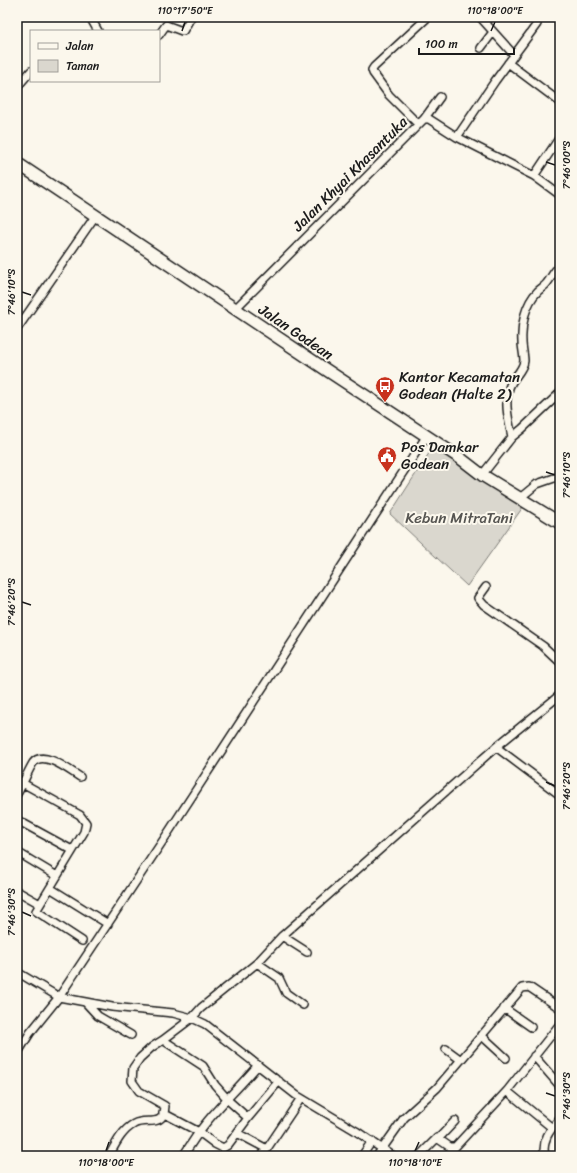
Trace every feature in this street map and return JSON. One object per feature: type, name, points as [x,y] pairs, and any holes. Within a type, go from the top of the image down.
[{"type":"main road","name":"Jalan Godean","points":[[17,163],[234,309],[460,458],[482,475],[560,523]]},
{"type":"street","points":[[90,17],[97,30]]},
{"type":"street","points":[[160,34],[166,25],[183,31],[191,17]]},
{"type":"street","points":[[418,124],[388,95],[372,70],[428,17]]},
{"type":"street","points":[[480,17],[514,55]]},
{"type":"street","points":[[457,137],[537,24],[537,17]]},
{"type":"street","points":[[481,48],[493,32]]},
{"type":"street","points":[[508,63],[560,102]]},
{"type":"street","points":[[17,87],[30,72]]},
{"type":"street","points":[[424,118],[440,97]]},
{"type":"street","name":"Jalan Khyai Khasantuka","points":[[234,309],[424,118],[429,119],[457,137],[534,176],[560,195]]},
{"type":"street","points":[[534,176],[560,137]]},
{"type":"street","points":[[17,329],[96,215]]},
{"type":"street","points":[[512,437],[508,416],[508,396],[509,387],[518,374],[524,361],[522,344],[522,328],[524,318],[528,307],[537,292],[548,282],[556,269],[560,266]]},
{"type":"street","points":[[482,475],[512,437],[560,393]]},
{"type":"street","points":[[17,1054],[30,1033],[59,997],[108,924],[426,436]]},
{"type":"street","points":[[520,498],[537,484],[560,476]]},
{"type":"street","points":[[486,588],[478,598],[484,604],[543,646],[560,662]]},
{"type":"street","points":[[109,1156],[127,1129],[135,1123],[156,1122],[162,1117],[165,1106],[139,1091],[132,1081],[133,1068],[140,1058],[152,1047],[192,1018],[201,1008],[257,963],[282,936],[496,747],[560,695]]},
{"type":"street","points":[[496,747],[560,795]]},
{"type":"street","points":[[17,794],[20,782],[34,762],[41,758],[53,760],[80,777]]},
{"type":"street","points":[[20,782],[80,815],[86,822],[84,832],[36,911],[82,941]]},
{"type":"street","points":[[17,820],[72,850]]},
{"type":"street","points":[[17,852],[57,876]]},
{"type":"street","points":[[50,888],[108,924]]},
{"type":"street","points":[[17,891],[40,904]]},
{"type":"street","points":[[282,936],[307,952]]},
{"type":"street","points":[[257,963],[279,978],[286,993],[302,1005]]},
{"type":"street","points":[[17,972],[59,997],[86,1003],[173,1013],[192,1018],[205,1024],[301,1098],[372,1141],[393,1156]]},
{"type":"street","points":[[377,1156],[404,1118],[437,1088],[522,988],[526,986],[529,987],[560,1008]]},
{"type":"street","points":[[86,1003],[98,1016],[131,1034]]},
{"type":"street","points":[[504,1008],[530,1028]]},
{"type":"street","points":[[439,1138],[450,1147],[455,1147],[507,1091],[560,1024]]},
{"type":"street","points":[[481,1035],[506,1058]]},
{"type":"street","points":[[163,1040],[203,1066],[215,1085],[227,1099],[248,1118]]},
{"type":"street","points":[[446,1049],[461,1060]]},
{"type":"street","points":[[534,1056],[560,1086]]},
{"type":"street","points":[[183,1156],[199,1132],[258,1065]]},
{"type":"street","points":[[163,1113],[199,1132],[222,1148],[228,1145],[279,1081]]},
{"type":"street","points":[[507,1091],[551,1127]]},
{"type":"street","points":[[262,1156],[301,1098]]},
{"type":"street","points":[[545,1156],[543,1149],[551,1127],[560,1118]]},
{"type":"street","points":[[419,1156],[456,1121]]},
{"type":"street","points":[[237,1133],[267,1149]]},
{"type":"street","points":[[362,1156],[372,1141]]},
{"type":"green space","name":"Kebun MitraTani","points":[[433,447],[523,507],[467,586],[390,514]]},
{"type":"place","name":"Kantor Kecamatan Godean (Halte 2)","points":[[385,403]]},
{"type":"place","name":"Pos Damkar Godean","points":[[387,473]]}]
